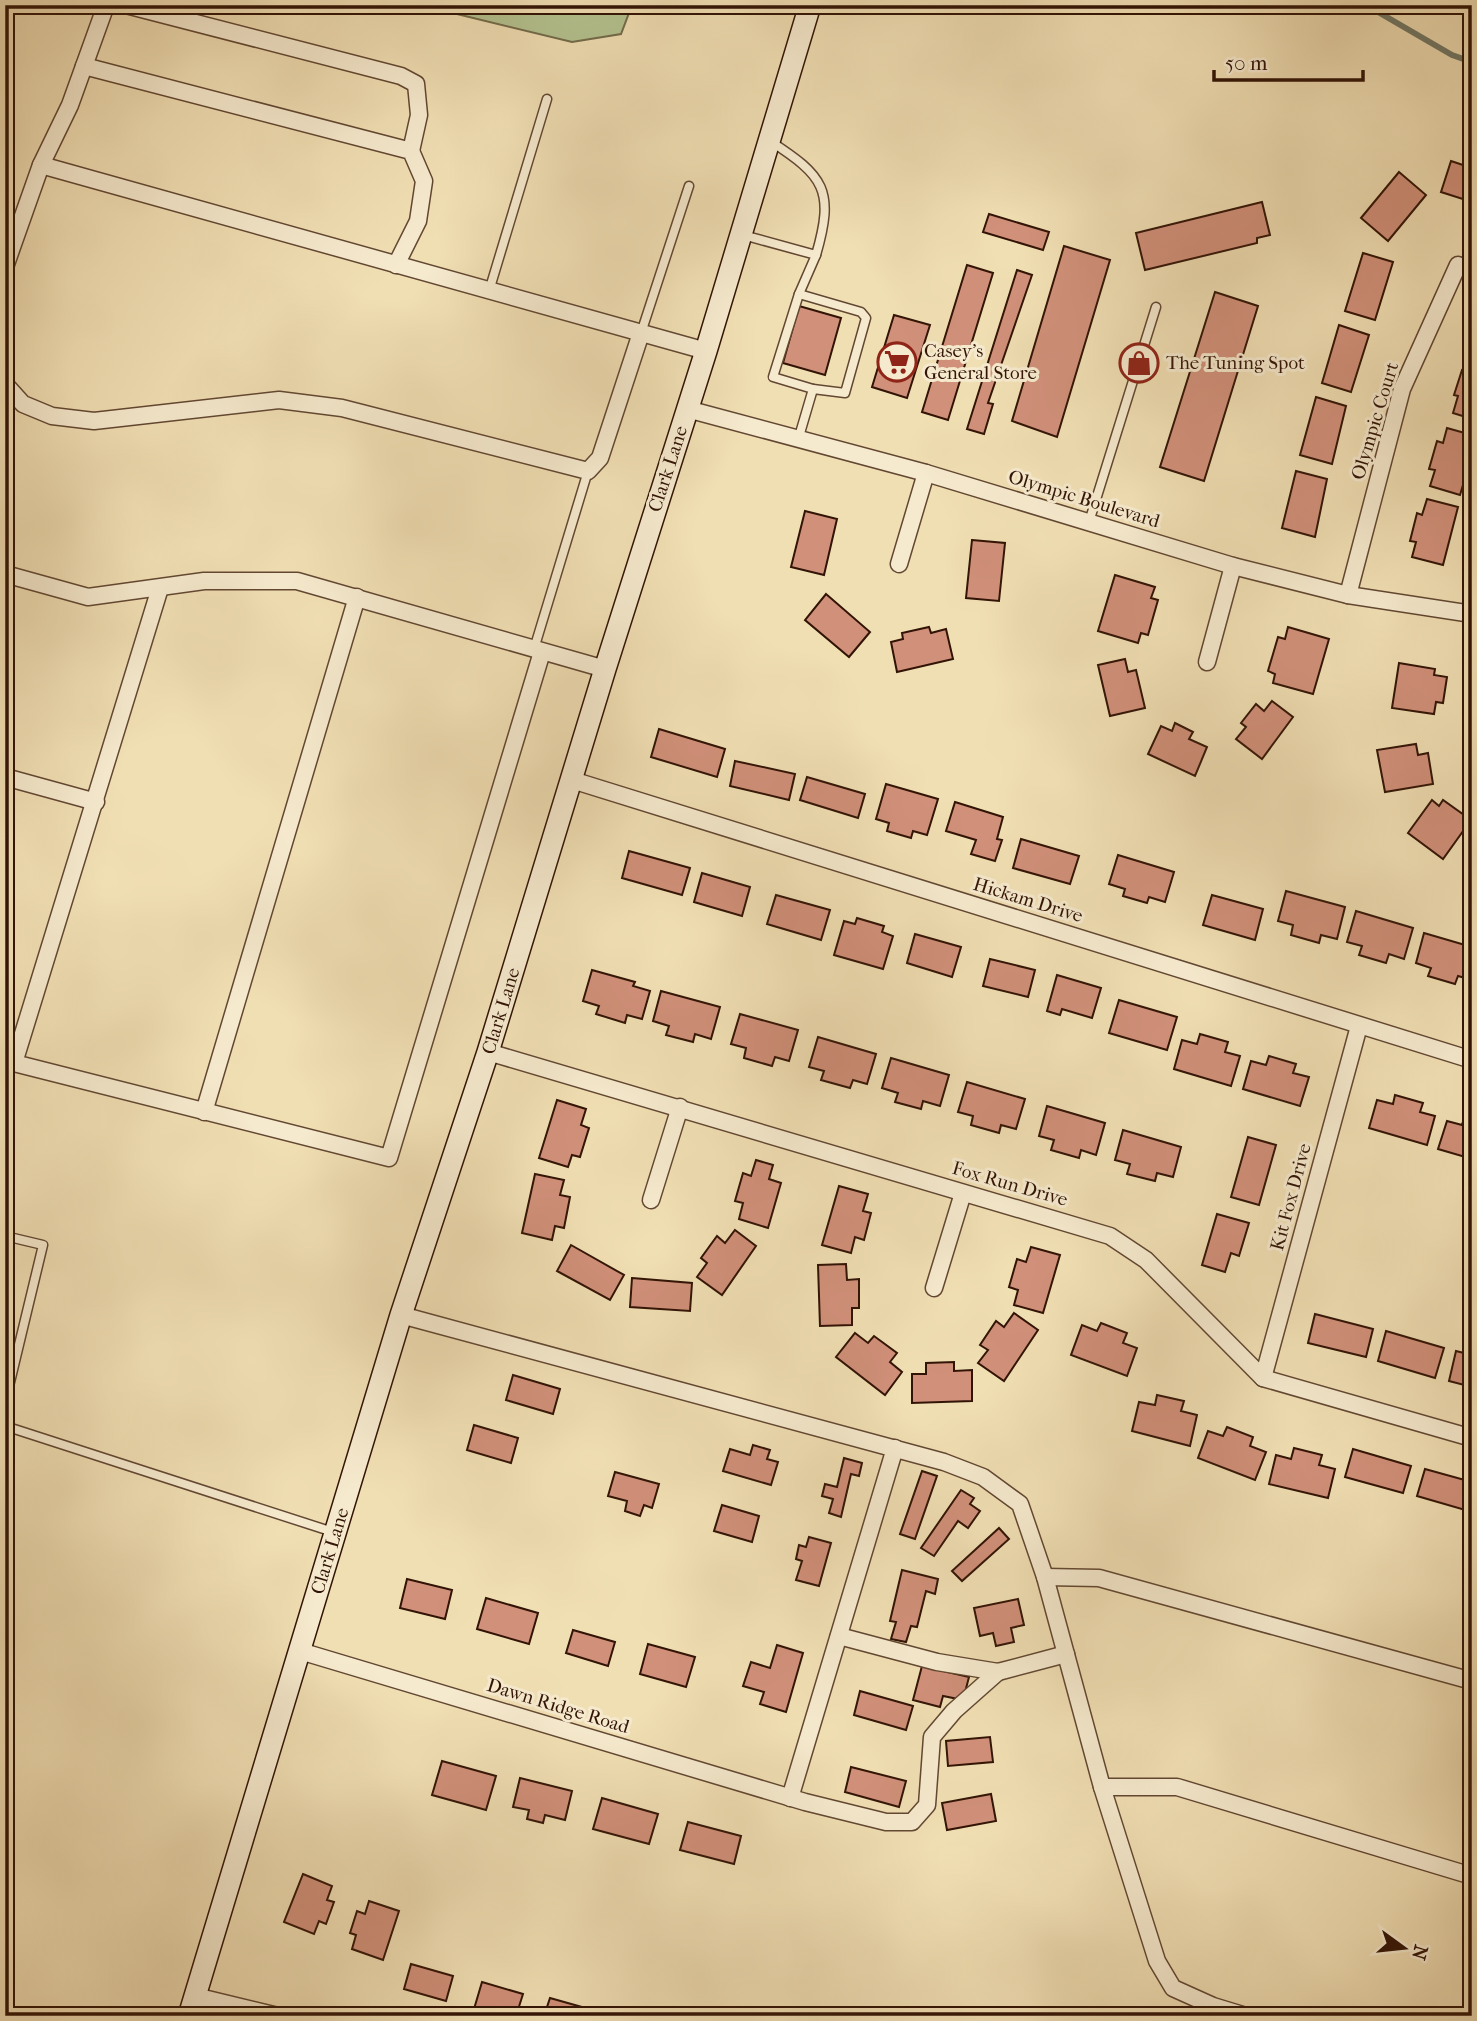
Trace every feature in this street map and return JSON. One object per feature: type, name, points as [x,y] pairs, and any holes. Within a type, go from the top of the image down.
[{"type":"main road","name":"Clark Lane","points":[[192,2006],[401,1315],[488,1052],[706,351],[810,5]]},
{"type":"street","points":[[5,267],[41,165],[70,105],[106,5]]},
{"type":"street","points":[[126,5],[401,76],[416,84],[419,115],[411,151],[424,181],[418,221],[397,265]]},
{"type":"street","points":[[84,66],[411,151]]},
{"type":"street","points":[[41,165],[706,351]]},
{"type":"street","name":"Olympic Court","points":[[1348,596],[1402,389],[1458,265]]},
{"type":"street","points":[[5,384],[23,404],[51,416],[94,421],[279,400],[342,408],[587,471],[600,458],[640,333]]},
{"type":"street","name":"Olympic Boulevard","points":[[687,409],[926,473],[1233,565],[1348,596],[1472,614]]},
{"type":"street","points":[[900,564],[926,473]]},
{"type":"street","points":[[1207,662],[1233,565]]},
{"type":"street","points":[[5,574],[88,597],[204,581],[297,581],[605,669]]},
{"type":"street","points":[[160,588],[14,1063],[389,1158],[538,651]]},
{"type":"street","points":[[204,1112],[358,597]]},
{"type":"street","points":[[5,776],[96,802]]},
{"type":"street","name":"Hickam Drive","points":[[572,780],[1472,1060]]},
{"type":"street","name":"Kit Fox Drive","points":[[1263,1378],[1359,1026]]},
{"type":"street","name":"Fox Run Drive","points":[[488,1052],[1110,1236],[1146,1260],[1263,1378],[1472,1438]]},
{"type":"street","points":[[651,1200],[680,1107]]},
{"type":"street","points":[[934,1288],[963,1192]]},
{"type":"street","points":[[401,1315],[895,1448],[983,1477],[1020,1504],[1045,1577],[1102,1787],[1157,1961],[1173,1988],[1246,2016]]},
{"type":"street","points":[[797,1800],[839,1636],[895,1448]]},
{"type":"street","points":[[1045,1577],[1100,1578],[1472,1681]]},
{"type":"street","points":[[839,1636],[937,1662],[998,1672],[1066,1654]]},
{"type":"street","name":"Dawn Ridge Road","points":[[300,1651],[797,1800],[886,1822],[912,1822],[927,1805],[932,1737],[954,1711],[998,1672]]},
{"type":"street","points":[[1102,1787],[1177,1787],[1472,1876]]},
{"type":"street","points":[[192,2006],[278,2016]]},
{"type":"lane","points":[[489,290],[547,99]]},
{"type":"lane","points":[[770,141],[807,165],[823,189],[825,226],[799,294],[773,377],[813,389],[845,393],[866,318],[861,312],[799,294]]},
{"type":"lane","points":[[640,333],[689,186]]},
{"type":"lane","points":[[741,235],[816,255]]},
{"type":"lane","points":[[1089,522],[1156,307]]},
{"type":"lane","points":[[798,440],[813,389]]},
{"type":"lane","points":[[538,651],[587,471]]},
{"type":"lane","points":[[5,1236],[43,1245],[5,1403]]},
{"type":"lane","points":[[5,1426],[335,1532]]},
{"type":"green space","points":[[420,5],[632,5],[621,34],[572,42]]},
{"type":"building","points":[[1451,161],[1472,168],[1472,202],[1441,192]]},
{"type":"building","points":[[1399,172],[1426,195],[1388,241],[1361,218]]},
{"type":"building","points":[[1262,202],[1270,235],[1257,238],[1257,243],[1145,270],[1136,233]]},
{"type":"building","points":[[989,214],[1049,232],[1043,250],[983,232]]},
{"type":"building","points":[[1064,246],[1110,260],[1057,437],[1012,421]]},
{"type":"building","points":[[1363,253],[1393,262],[1375,320],[1345,311]]},
{"type":"building","points":[[967,265],[993,273],[948,420],[922,412]]},
{"type":"building","points":[[1017,270],[1032,275],[988,403],[993,404],[984,434],[967,429]]},
{"type":"building","points":[[1215,292],[1258,306],[1204,481],[1160,467]]},
{"type":"building","points":[[799,306],[841,318],[825,375],[783,363]]},
{"type":"building","points":[[894,315],[930,325],[907,398],[872,387]]},
{"type":"building","points":[[1339,325],[1369,335],[1351,392],[1322,383]]},
{"type":"building","points":[[1472,362],[1472,419],[1453,413],[1458,396],[1454,395],[1462,370],[1468,372]]},
{"type":"building","points":[[1316,397],[1346,406],[1332,464],[1300,455]]},
{"type":"building","points":[[1447,428],[1472,435],[1472,455],[1460,495],[1430,486],[1435,470],[1429,469],[1437,441],[1443,443]]},
{"type":"building","points":[[1296,471],[1327,479],[1315,537],[1282,528]]},
{"type":"building","points":[[1427,499],[1458,507],[1443,565],[1412,557],[1416,542],[1410,541],[1417,513],[1422,515]]},
{"type":"building","points":[[805,511],[837,519],[824,575],[791,567]]},
{"type":"building","points":[[972,540],[1005,543],[999,601],[966,598]]},
{"type":"building","points":[[1115,575],[1155,587],[1151,598],[1158,600],[1148,635],[1141,633],[1138,643],[1098,631]]},
{"type":"building","points":[[826,594],[870,632],[849,657],[805,620]]},
{"type":"building","points":[[929,627],[931,633],[946,629],[953,659],[897,672],[891,642],[903,639],[902,633]]},
{"type":"building","points":[[1288,627],[1329,639],[1313,694],[1273,683],[1275,674],[1268,671],[1278,637],[1285,639]]},
{"type":"building","points":[[1125,659],[1128,672],[1136,670],[1145,708],[1110,716],[1098,665]]},
{"type":"building","points":[[1399,663],[1435,669],[1434,675],[1447,677],[1443,703],[1436,702],[1434,714],[1392,708]]},
{"type":"building","points":[[1272,701],[1293,717],[1262,759],[1236,739],[1246,727],[1241,723],[1256,704],[1264,711]]},
{"type":"building","points":[[1175,723],[1193,732],[1189,739],[1207,747],[1195,776],[1148,754],[1161,726],[1172,731]]},
{"type":"building","points":[[659,729],[725,749],[717,777],[651,757]]},
{"type":"building","points":[[1416,744],[1418,755],[1428,753],[1433,784],[1385,792],[1377,750]]},
{"type":"building","points":[[735,761],[795,774],[789,800],[730,786]]},
{"type":"building","points":[[807,777],[865,794],[858,818],[800,800]]},
{"type":"building","points":[[886,784],[938,799],[927,835],[913,831],[911,838],[887,831],[889,823],[876,819]]},
{"type":"building","points":[[1432,800],[1439,806],[1443,800],[1471,820],[1443,859],[1408,833]]},
{"type":"building","points":[[955,802],[1003,817],[997,839],[1002,840],[995,861],[971,854],[976,840],[946,831]]},
{"type":"building","points":[[1021,839],[1079,856],[1070,884],[1013,868]]},
{"type":"building","points":[[629,851],[690,868],[682,895],[622,878]]},
{"type":"building","points":[[1118,855],[1174,872],[1165,902],[1149,897],[1147,903],[1123,896],[1125,889],[1109,884]]},
{"type":"building","points":[[702,873],[750,887],[742,916],[694,902]]},
{"type":"building","points":[[1286,891],[1345,907],[1337,939],[1321,935],[1319,943],[1291,935],[1293,925],[1278,921]]},
{"type":"building","points":[[776,895],[830,910],[821,940],[767,924]]},
{"type":"building","points":[[1212,895],[1263,909],[1255,940],[1203,925]]},
{"type":"building","points":[[1356,911],[1413,928],[1404,959],[1389,954],[1386,963],[1359,955],[1362,946],[1347,942]]},
{"type":"building","points":[[857,918],[884,926],[882,932],[893,936],[883,969],[834,955],[844,921],[855,924]]},
{"type":"building","points":[[1424,933],[1472,947],[1472,980],[1458,976],[1455,984],[1428,976],[1431,968],[1416,963]]},
{"type":"building","points":[[915,934],[961,947],[952,977],[907,963]]},
{"type":"building","points":[[990,959],[1035,970],[1028,997],[983,986]]},
{"type":"building","points":[[592,970],[635,982],[633,986],[650,991],[642,1019],[627,1015],[625,1023],[596,1014],[599,1006],[583,1001]]},
{"type":"building","points":[[1057,975],[1101,988],[1092,1018],[1062,1009],[1060,1015],[1047,1011]]},
{"type":"building","points":[[661,991],[720,1007],[711,1039],[695,1034],[693,1042],[666,1035],[669,1026],[653,1021]]},
{"type":"building","points":[[1119,1000],[1177,1017],[1167,1050],[1109,1033]]},
{"type":"building","points":[[740,1014],[798,1030],[789,1061],[775,1057],[772,1066],[744,1058],[746,1048],[731,1044]]},
{"type":"building","points":[[1200,1034],[1228,1042],[1225,1052],[1240,1056],[1231,1086],[1174,1069],[1182,1040],[1197,1044]]},
{"type":"building","points":[[818,1037],[876,1054],[867,1084],[853,1080],[850,1088],[821,1080],[824,1071],[809,1067]]},
{"type":"building","points":[[1269,1056],[1296,1064],[1293,1073],[1309,1077],[1300,1106],[1243,1089],[1251,1061],[1266,1065]]},
{"type":"building","points":[[891,1058],[949,1075],[940,1106],[923,1101],[921,1109],[895,1102],[898,1093],[882,1088]]},
{"type":"building","points":[[967,1082],[1025,1099],[1016,1129],[1001,1125],[999,1133],[971,1125],[973,1116],[958,1112]]},
{"type":"building","points":[[1395,1095],[1423,1103],[1420,1112],[1435,1116],[1427,1145],[1369,1128],[1377,1100],[1393,1104]]},
{"type":"building","points":[[557,1100],[586,1109],[581,1125],[589,1128],[580,1157],[572,1155],[568,1167],[539,1158]]},
{"type":"building","points":[[1047,1106],[1105,1123],[1096,1155],[1081,1150],[1079,1158],[1051,1150],[1054,1140],[1039,1136]]},
{"type":"building","points":[[1465,1115],[1472,1117],[1472,1159],[1438,1149],[1447,1121],[1462,1125]]},
{"type":"building","points":[[1123,1130],[1181,1147],[1173,1177],[1157,1173],[1155,1181],[1127,1174],[1130,1164],[1115,1160]]},
{"type":"building","points":[[1248,1137],[1276,1145],[1259,1205],[1231,1197]]},
{"type":"building","points":[[756,1160],[773,1165],[769,1179],[781,1183],[768,1228],[739,1219],[743,1203],[735,1201],[743,1173],[751,1176]]},
{"type":"building","points":[[535,1174],[564,1180],[560,1195],[570,1197],[564,1228],[555,1226],[552,1240],[522,1233]]},
{"type":"building","points":[[839,1186],[868,1194],[863,1211],[871,1213],[864,1240],[855,1237],[851,1253],[822,1245]]},
{"type":"building","points":[[1217,1214],[1249,1223],[1239,1256],[1231,1253],[1225,1272],[1202,1265]]},
{"type":"building","points":[[735,1230],[756,1246],[722,1295],[697,1277],[707,1263],[701,1258],[717,1236],[725,1243]]},
{"type":"building","points":[[571,1245],[624,1275],[610,1300],[557,1271]]},
{"type":"building","points":[[1031,1247],[1060,1255],[1043,1313],[1014,1305],[1018,1290],[1009,1287],[1017,1259],[1026,1262]]},
{"type":"building","points":[[846,1264],[847,1280],[859,1279],[859,1308],[852,1308],[852,1325],[820,1326],[818,1265]]},
{"type":"building","points":[[632,1278],[692,1283],[690,1311],[630,1307]]},
{"type":"building","points":[[1014,1313],[1038,1330],[1004,1381],[978,1363],[988,1350],[980,1345],[996,1321],[1004,1327]]},
{"type":"building","points":[[1315,1314],[1373,1329],[1366,1357],[1308,1343]]},
{"type":"building","points":[[1101,1323],[1127,1333],[1123,1343],[1137,1348],[1127,1376],[1071,1355],[1082,1325],[1097,1331]]},
{"type":"building","points":[[1386,1331],[1444,1348],[1435,1378],[1378,1361]]},
{"type":"building","points":[[855,1333],[868,1343],[874,1336],[897,1353],[890,1362],[902,1372],[885,1395],[836,1357]]},
{"type":"building","points":[[1456,1351],[1472,1355],[1472,1387],[1449,1381]]},
{"type":"building","points":[[954,1362],[954,1371],[972,1370],[972,1401],[912,1403],[912,1374],[926,1374],[926,1363]]},
{"type":"building","points":[[513,1375],[560,1389],[553,1414],[506,1400]]},
{"type":"building","points":[[1157,1395],[1184,1401],[1181,1411],[1197,1415],[1190,1446],[1132,1431],[1139,1402],[1155,1405]]},
{"type":"building","points":[[474,1425],[518,1438],[511,1463],[467,1450]]},
{"type":"building","points":[[1227,1427],[1253,1437],[1250,1446],[1266,1452],[1255,1480],[1198,1458],[1208,1431],[1223,1436]]},
{"type":"building","points":[[753,1445],[770,1450],[767,1459],[778,1462],[771,1485],[723,1471],[730,1449],[750,1455]]},
{"type":"building","points":[[1294,1448],[1322,1455],[1319,1465],[1335,1469],[1328,1498],[1269,1484],[1276,1455],[1291,1459]]},
{"type":"building","points":[[1353,1449],[1411,1466],[1403,1493],[1345,1477]]},
{"type":"building","points":[[844,1458],[862,1463],[859,1476],[851,1474],[841,1517],[829,1513],[833,1499],[822,1496],[825,1484],[837,1487]]},
{"type":"building","points":[[1425,1469],[1472,1482],[1472,1512],[1417,1496]]},
{"type":"building","points":[[922,1471],[937,1476],[915,1539],[900,1534]]},
{"type":"building","points":[[615,1472],[659,1484],[652,1508],[644,1505],[640,1516],[625,1511],[627,1501],[608,1496]]},
{"type":"building","points":[[961,1490],[974,1498],[970,1504],[980,1511],[968,1528],[958,1521],[934,1556],[921,1548]]},
{"type":"building","points":[[722,1505],[759,1516],[752,1542],[714,1531]]},
{"type":"building","points":[[999,1528],[1009,1539],[962,1581],[952,1571]]},
{"type":"building","points":[[809,1537],[831,1543],[819,1586],[796,1580],[802,1561],[796,1559],[799,1545],[806,1547]]},
{"type":"building","points":[[902,1570],[938,1579],[935,1594],[926,1591],[917,1627],[911,1626],[906,1642],[891,1639],[896,1622],[890,1621]]},
{"type":"building","points":[[407,1579],[452,1590],[445,1619],[400,1608]]},
{"type":"building","points":[[486,1598],[538,1613],[529,1644],[477,1629]]},
{"type":"building","points":[[1018,1599],[1024,1625],[1011,1628],[1014,1642],[996,1646],[993,1633],[980,1636],[974,1608]]},
{"type":"building","points":[[573,1630],[615,1642],[608,1666],[566,1653]]},
{"type":"building","points":[[648,1644],[695,1657],[686,1687],[640,1674]]},
{"type":"building","points":[[777,1645],[803,1653],[786,1712],[760,1704],[764,1692],[743,1686],[751,1662],[770,1668]]},
{"type":"building","points":[[922,1666],[969,1677],[963,1700],[943,1696],[940,1707],[913,1700]]},
{"type":"building","points":[[860,1691],[913,1706],[906,1730],[854,1715]]},
{"type":"building","points":[[990,1737],[993,1762],[948,1766],[946,1741]]},
{"type":"building","points":[[442,1761],[496,1776],[486,1810],[432,1795]]},
{"type":"building","points":[[851,1767],[906,1781],[899,1807],[845,1792]]},
{"type":"building","points":[[520,1778],[572,1791],[565,1820],[545,1815],[543,1823],[527,1819],[529,1810],[513,1807]]},
{"type":"building","points":[[991,1794],[996,1821],[947,1830],[942,1803]]},
{"type":"building","points":[[602,1798],[658,1814],[649,1844],[593,1829]]},
{"type":"building","points":[[688,1822],[741,1836],[734,1864],[680,1850]]},
{"type":"building","points":[[303,1874],[332,1886],[327,1900],[334,1902],[326,1924],[319,1921],[314,1934],[284,1922]]},
{"type":"building","points":[[369,1901],[399,1911],[383,1960],[352,1949],[356,1935],[350,1933],[357,1911],[365,1914]]},
{"type":"building","points":[[411,1964],[453,1976],[446,2001],[404,1989]]},
{"type":"building","points":[[482,1982],[523,1994],[516,2016],[497,2016],[474,2009]]},
{"type":"building","points":[[550,1998],[589,2009],[587,2016],[544,2016]]},
{"type":"waterway","points":[[1366,5],[1452,55],[1472,62]]},
{"type":"place","name":"Casey's General Store","points":[[897,362]]},
{"type":"place","name":"The Tuning Spot","points":[[1139,363]]}]
